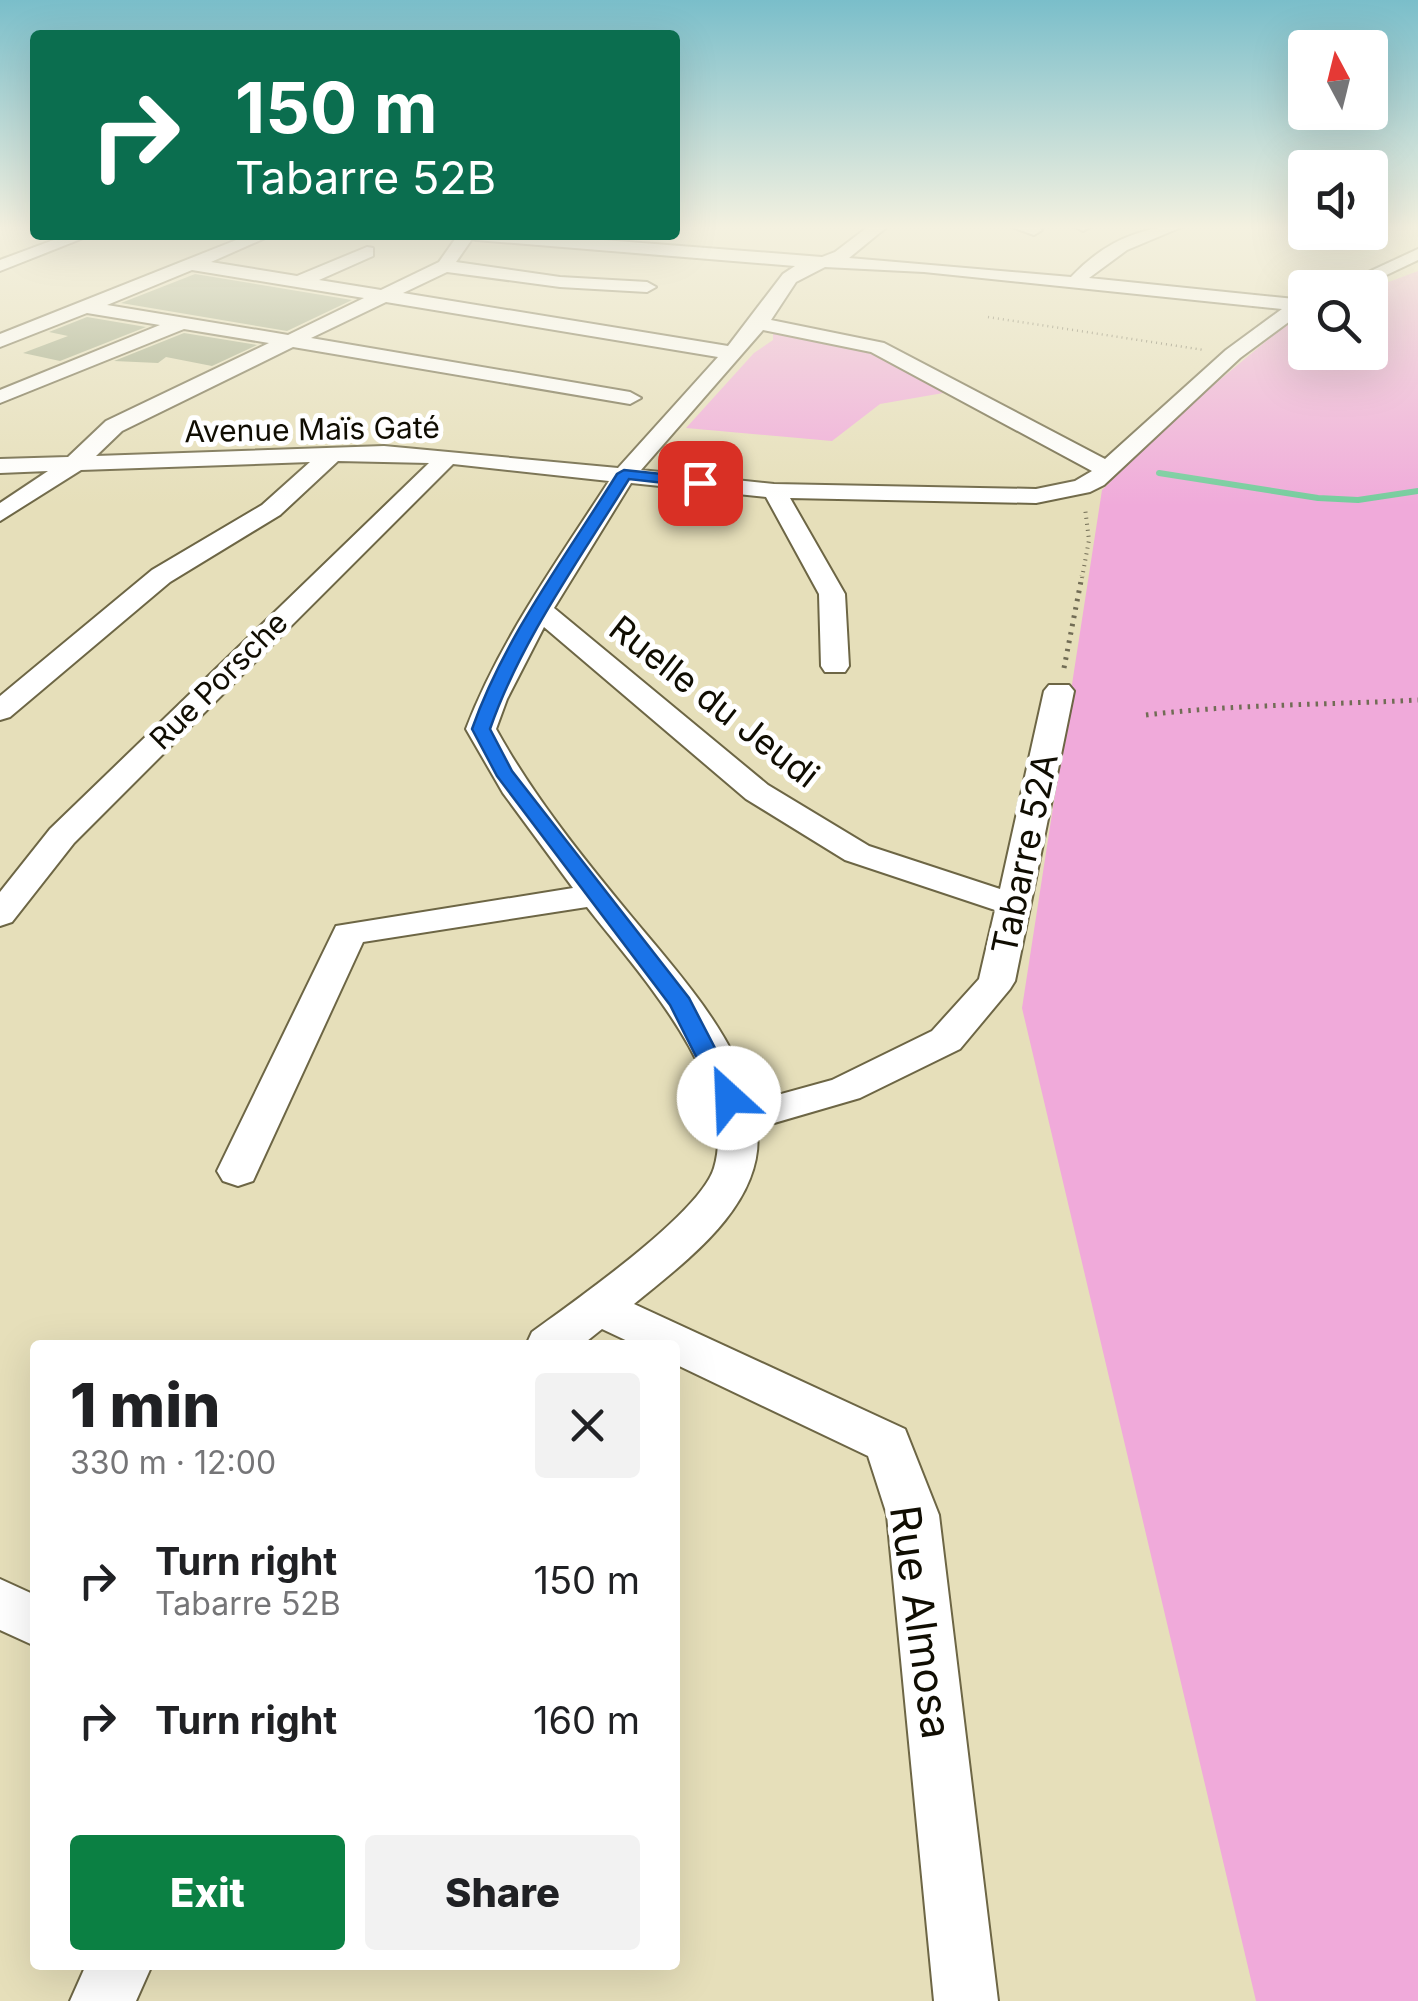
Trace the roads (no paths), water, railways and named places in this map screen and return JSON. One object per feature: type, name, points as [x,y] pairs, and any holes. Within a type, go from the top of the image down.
[{"type":"street","points":[[0,341],[51,319]]},
{"type":"street","points":[[161,319],[630,398]]},
{"type":"street","points":[[0,514],[72,466],[114,426],[342,319]]},
{"type":"street","points":[[535,319],[733,353]]},
{"type":"street","points":[[555,1340],[694,1226],[735,1170],[738,1120],[721,1075],[681,1003],[503,772],[481,729],[492,699],[540,610],[624,474],[761,319]]},
{"type":"street","points":[[759,322],[877,348],[1106,469],[1233,354],[1278,319]]},
{"type":"street","points":[[0,397],[182,323]]},
{"type":"street","name":"Avenue Maïs Gaté","points":[[0,466],[384,454],[448,456],[774,492],[1036,496],[1082,487],[1106,469]]},
{"type":"street","name":"Rue Porsche","points":[[0,915],[62,836],[448,456]]},
{"type":"street","points":[[0,712],[161,576],[271,510],[330,457]]},
{"type":"street","points":[[774,492],[832,594],[835,666]]},
{"type":"street","name":"Ruelle du Jeudi","points":[[540,610],[757,792],[857,853],[1015,904]]},
{"type":"street","name":"Tabarre 52A","points":[[738,1120],[846,1089],[946,1040],[997,982],[1060,692]]},
{"type":"street","points":[[238,1171],[349,934],[596,895]]},
{"type":"street","name":"Rue Almosa","points":[[598,1306],[670,1340]]},
{"type":"street","name":"Rue Almosa","points":[[680,1345],[888,1443],[913,1516],[966,2001]]},
{"type":"street","points":[[0,1603],[30,1619]]},
{"type":"street","points":[[102,2001],[118,1970]]},
{"type":"waterway","points":[[1159,473],[1318,498],[1358,500],[1418,491]]}]
